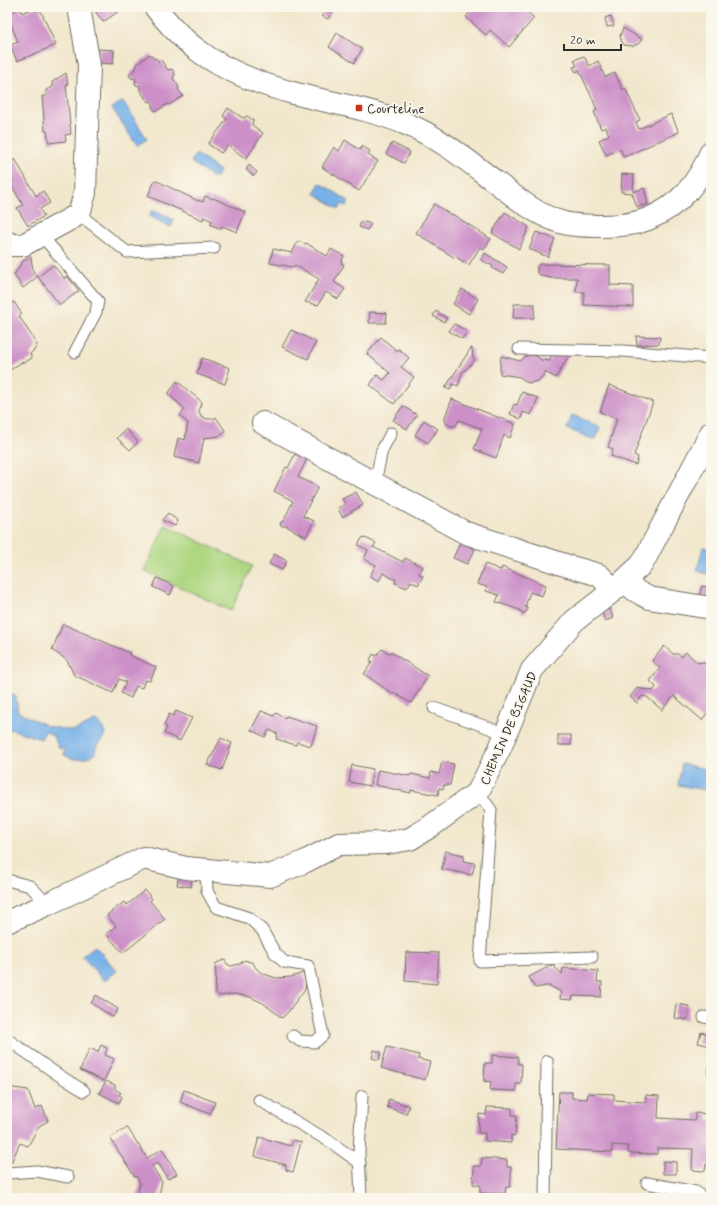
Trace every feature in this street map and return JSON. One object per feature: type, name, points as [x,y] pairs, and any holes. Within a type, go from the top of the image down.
[{"type":"street","points":[[7,242],[12,245],[23,245],[79,214],[85,193],[88,65],[79,7]]},
{"type":"street","points":[[155,7],[173,28],[195,49],[222,66],[255,80],[293,93],[359,108],[404,123],[434,138],[452,150],[514,197],[538,212],[564,223],[589,226],[616,226],[638,223],[658,215],[676,203],[691,188],[706,165],[711,152]]},
{"type":"street","points":[[263,423],[466,533],[599,575],[649,598],[711,608]]},
{"type":"street","name":"CHEMIN DE BIGAUD","points":[[7,922],[144,858],[186,868],[270,876],[304,862],[339,844],[387,843],[410,839],[431,826],[478,792],[506,734],[532,670],[574,620],[619,585],[642,564],[711,433]]},
{"type":"lane","points":[[79,214],[127,252],[214,248]]},
{"type":"lane","points":[[41,235],[98,300],[96,312],[75,352]]},
{"type":"lane","points":[[518,349],[623,352],[711,358]]},
{"type":"lane","points":[[375,483],[382,450],[391,433]]},
{"type":"lane","points":[[434,708],[506,734]]},
{"type":"lane","points":[[478,792],[492,810],[480,961],[592,957]]},
{"type":"lane","points":[[206,870],[207,891],[216,907],[249,918],[262,930],[275,953],[284,962],[308,966],[323,1035],[316,1042],[300,1041],[293,1036]]},
{"type":"lane","points":[[7,880],[30,886],[48,904]]},
{"type":"lane","points":[[7,1039],[84,1091]]},
{"type":"lane","points":[[546,1198],[547,1061]]},
{"type":"lane","points":[[361,1198],[360,1163],[362,1096]]},
{"type":"lane","points":[[259,1100],[329,1141],[360,1163]]},
{"type":"lane","points":[[7,1173],[37,1171],[68,1177]]},
{"type":"lane","points":[[647,1183],[696,1192],[702,1198]]},
{"type":"green space","points":[[165,525],[252,566],[231,611],[145,571]]},
{"type":"water","points":[[123,101],[147,139],[137,146],[112,108]]},
{"type":"water","points":[[196,154],[220,171],[215,179],[191,162]]},
{"type":"water","points":[[320,183],[349,201],[346,206],[342,204],[339,209],[314,193]]},
{"type":"water","points":[[152,210],[174,220],[171,227],[149,216]]},
{"type":"water","points":[[572,415],[600,427],[595,440],[567,429]]},
{"type":"water","points":[[703,547],[711,549],[711,575],[697,571]]},
{"type":"water","points":[[11,694],[16,697],[18,712],[47,726],[74,731],[95,721],[101,724],[105,734],[97,745],[94,755],[82,759],[75,759],[64,755],[65,748],[60,749],[52,735],[45,731],[41,739],[7,728],[7,696]]},
{"type":"water","points":[[682,764],[711,770],[711,791],[678,785]]},
{"type":"water","points":[[95,946],[117,971],[104,981],[82,956]]},
{"type":"building","points":[[39,7],[56,45],[17,61],[10,45],[18,42],[7,14],[20,8],[22,13]]},
{"type":"building","points":[[92,7],[125,7],[103,22]]},
{"type":"building","points":[[326,7],[334,7],[328,19],[322,16]]},
{"type":"building","points":[[480,7],[526,7],[524,9],[534,18],[509,47],[490,30],[486,35],[466,17],[473,8],[477,11]]},
{"type":"building","points":[[611,16],[614,26],[607,27],[605,18]]},
{"type":"building","points":[[623,28],[642,39],[641,41],[633,46],[624,45],[620,36]]},
{"type":"building","points":[[337,33],[362,49],[354,63],[329,47]]},
{"type":"building","points":[[99,49],[114,50],[113,64],[98,63]]},
{"type":"building","points":[[150,54],[159,62],[161,60],[168,70],[173,70],[175,74],[173,78],[183,96],[169,105],[168,104],[155,111],[152,107],[153,102],[148,102],[140,90],[140,86],[136,85],[136,79],[131,78],[129,75],[137,67],[136,65]]},
{"type":"building","points":[[584,56],[589,66],[598,61],[605,77],[615,73],[623,90],[625,88],[640,120],[636,122],[639,129],[671,114],[679,132],[624,157],[620,149],[606,155],[599,140],[609,135],[606,127],[601,129],[594,112],[597,110],[593,100],[579,70],[576,72],[573,67],[577,66],[574,60]]},
{"type":"building","points":[[66,73],[71,134],[65,135],[66,141],[49,143],[47,131],[45,131],[42,96],[46,96],[46,90],[53,87],[52,82]]},
{"type":"building","points":[[228,108],[243,118],[247,116],[253,120],[252,125],[263,133],[246,159],[228,145],[221,153],[208,144],[227,119],[223,116]]},
{"type":"building","points":[[345,140],[360,150],[362,146],[370,151],[368,155],[378,161],[359,191],[322,167],[334,147],[339,151]]},
{"type":"building","points":[[392,143],[410,152],[404,163],[386,154]]},
{"type":"building","points":[[15,159],[36,196],[43,191],[50,203],[40,209],[44,216],[28,226],[17,208],[23,205],[10,183],[13,181],[8,172],[9,164]]},
{"type":"building","points":[[249,165],[257,172],[254,176],[246,170]]},
{"type":"building","points":[[622,174],[634,175],[633,192],[644,188],[648,204],[637,207],[632,193],[621,192]]},
{"type":"building","points":[[155,180],[198,201],[203,202],[205,196],[245,212],[237,232],[222,226],[221,229],[210,224],[212,221],[204,217],[203,220],[148,196]]},
{"type":"building","points":[[434,204],[491,239],[484,249],[480,247],[469,265],[456,257],[455,258],[416,233]]},
{"type":"building","points":[[505,212],[529,227],[519,249],[492,233]]},
{"type":"building","points":[[361,221],[371,224],[367,230],[359,227]]},
{"type":"building","points":[[536,232],[555,239],[548,257],[529,249]]},
{"type":"building","points":[[709,238],[711,238],[711,254],[710,254]]},
{"type":"building","points":[[298,241],[305,244],[306,243],[327,256],[331,249],[344,256],[341,263],[344,265],[334,282],[345,289],[338,299],[326,292],[318,305],[305,302],[319,279],[295,265],[293,267],[270,263],[273,249],[292,253]]},
{"type":"building","points":[[485,253],[507,267],[503,274],[492,268],[493,266],[481,260]]},
{"type":"building","points":[[31,257],[33,271],[37,277],[23,288],[14,275],[23,261]]},
{"type":"building","points":[[539,264],[610,265],[610,285],[633,286],[633,307],[584,305],[584,292],[576,292],[577,278],[551,278],[542,276],[537,273],[537,267]]},
{"type":"building","points":[[53,265],[64,278],[67,276],[79,291],[60,305],[38,277]]},
{"type":"building","points":[[462,289],[478,299],[469,314],[453,304]]},
{"type":"building","points":[[7,298],[11,304],[14,302],[22,314],[19,316],[37,346],[30,354],[32,358],[24,363],[22,362],[7,372]]},
{"type":"building","points":[[514,304],[535,304],[534,318],[513,318]]},
{"type":"building","points":[[436,311],[447,318],[444,322],[433,316]]},
{"type":"building","points":[[370,312],[387,313],[386,323],[369,323]]},
{"type":"building","points":[[454,324],[467,331],[462,339],[449,331]]},
{"type":"building","points":[[291,330],[316,342],[308,359],[282,347]]},
{"type":"building","points":[[636,336],[660,337],[659,344],[637,345]]},
{"type":"building","points":[[381,337],[397,351],[399,349],[409,358],[401,367],[414,377],[394,404],[370,385],[377,375],[384,380],[390,373],[367,354]]},
{"type":"building","points":[[471,348],[473,358],[475,360],[462,373],[458,386],[453,384],[450,390],[445,388]]},
{"type":"building","points":[[552,352],[570,353],[556,378],[545,372],[538,381],[530,383],[526,382],[520,377],[500,374],[501,356],[520,361],[526,356],[532,355],[541,360],[550,361]]},
{"type":"building","points":[[202,358],[230,368],[225,384],[197,374]]},
{"type":"building","points":[[177,381],[202,402],[199,408],[201,416],[207,419],[213,419],[216,417],[226,432],[219,436],[204,438],[199,463],[174,457],[178,438],[185,440],[188,423],[180,416],[185,409],[168,394]]},
{"type":"building","points":[[609,385],[653,402],[634,455],[638,457],[636,465],[611,456],[613,449],[608,447],[617,419],[600,412]]},
{"type":"building","points":[[522,392],[538,398],[531,415],[523,412],[521,419],[510,414],[514,404],[517,405]]},
{"type":"building","points":[[452,399],[515,424],[510,438],[504,435],[496,458],[474,449],[482,429],[459,420],[455,426],[450,426],[446,423],[445,417]]},
{"type":"building","points":[[403,406],[417,415],[407,429],[393,420]]},
{"type":"building","points":[[424,420],[438,429],[428,443],[415,435]]},
{"type":"building","points":[[126,429],[138,442],[130,450],[117,438]]},
{"type":"building","points":[[295,454],[307,459],[298,477],[318,487],[303,516],[314,521],[306,537],[286,526],[281,526],[280,523],[284,520],[293,501],[274,491],[286,467],[288,468]]},
{"type":"building","points":[[356,492],[363,505],[342,517],[338,508],[345,504],[342,499]]},
{"type":"building","points":[[168,513],[178,521],[175,526],[162,520]]},
{"type":"building","points":[[363,537],[376,543],[373,547],[403,562],[405,558],[423,567],[419,574],[423,576],[418,585],[411,581],[407,588],[395,583],[396,580],[383,573],[379,581],[370,576],[376,565],[364,559],[368,550],[358,545]]},
{"type":"building","points":[[461,541],[475,550],[467,564],[453,558]]},
{"type":"building","points":[[274,554],[287,561],[282,570],[269,564]]},
{"type":"building","points":[[485,564],[501,570],[502,567],[546,585],[542,596],[530,592],[525,607],[527,607],[527,611],[525,613],[496,602],[499,595],[486,591],[487,587],[477,584]]},
{"type":"building","points":[[157,578],[174,586],[170,595],[153,587]]},
{"type":"building","points":[[702,586],[711,588],[711,599],[699,597]]},
{"type":"building","points":[[610,609],[613,618],[605,621],[602,612]]},
{"type":"building","points":[[63,624],[130,653],[129,655],[156,667],[150,681],[145,680],[142,688],[136,686],[131,698],[121,693],[126,682],[119,679],[113,693],[74,675],[68,662],[52,650]]},
{"type":"building","points":[[664,646],[673,654],[678,654],[682,657],[686,652],[698,663],[702,662],[705,664],[711,658],[711,708],[702,720],[674,696],[662,710],[647,697],[642,696],[637,703],[630,697],[637,688],[653,691],[656,687],[650,681],[660,668],[652,661]]},
{"type":"building","points":[[382,649],[389,653],[391,652],[428,676],[411,703],[394,693],[393,694],[364,674],[372,662],[370,660],[373,654],[376,656]]},
{"type":"building","points":[[176,711],[192,718],[180,741],[164,733],[167,727],[164,725],[169,714],[173,716]]},
{"type":"building","points":[[261,711],[274,716],[276,713],[285,718],[286,716],[317,726],[311,746],[297,742],[296,745],[276,739],[278,734],[269,730],[265,737],[251,730]]},
{"type":"building","points":[[558,735],[571,735],[571,745],[558,745]]},
{"type":"building","points":[[221,738],[232,743],[222,770],[207,765]]},
{"type":"building","points":[[442,762],[454,764],[450,785],[444,785],[443,789],[439,788],[438,795],[411,790],[411,793],[375,785],[378,770],[430,778],[431,772],[439,774]]},
{"type":"building","points":[[352,765],[373,769],[370,786],[349,782]]},
{"type":"building","points":[[445,851],[464,855],[463,861],[475,863],[472,875],[442,869]]},
{"type":"building","points":[[179,874],[192,877],[191,887],[177,885]]},
{"type":"building","points":[[145,890],[152,899],[150,901],[165,919],[123,953],[106,934],[116,926],[107,915],[124,902],[127,905]]},
{"type":"building","points":[[406,952],[439,953],[437,984],[405,981]]},
{"type":"building","points":[[225,960],[227,964],[231,966],[239,964],[245,960],[253,963],[260,972],[276,978],[291,977],[303,973],[306,981],[305,989],[282,1018],[263,1003],[250,997],[234,994],[220,996],[215,992],[215,964]]},
{"type":"building","points":[[552,965],[562,974],[563,968],[598,971],[597,982],[602,982],[601,997],[573,996],[572,1000],[560,999],[561,992],[550,986],[535,988],[529,977]]},
{"type":"building","points":[[96,995],[118,1009],[113,1017],[91,1003]]},
{"type":"building","points":[[676,1004],[689,1006],[687,1020],[674,1018]]},
{"type":"building","points":[[701,1032],[711,1035],[711,1046],[698,1043]]},
{"type":"building","points":[[101,1045],[107,1048],[105,1055],[114,1059],[104,1081],[80,1070],[90,1048],[98,1052]]},
{"type":"building","points":[[387,1047],[419,1055],[418,1059],[430,1062],[425,1080],[381,1068]]},
{"type":"building","points":[[374,1050],[381,1052],[379,1060],[372,1058]]},
{"type":"building","points":[[492,1055],[518,1057],[518,1064],[522,1064],[521,1084],[516,1084],[516,1091],[490,1090],[491,1082],[484,1081],[485,1063],[492,1063]]},
{"type":"building","points":[[711,1061],[711,1075],[707,1073]]},
{"type":"building","points":[[106,1081],[115,1085],[115,1089],[121,1093],[119,1095],[122,1097],[119,1103],[99,1093]]},
{"type":"building","points":[[7,1087],[28,1090],[35,1109],[42,1106],[48,1121],[39,1126],[28,1146],[20,1143],[11,1163],[7,1161],[7,1127],[11,1119],[7,1115]]},
{"type":"building","points":[[184,1090],[215,1102],[210,1114],[180,1102]]},
{"type":"building","points":[[559,1092],[572,1092],[572,1098],[587,1099],[588,1093],[614,1094],[614,1100],[646,1102],[646,1095],[659,1096],[658,1118],[695,1120],[695,1113],[708,1114],[708,1120],[711,1120],[711,1165],[706,1164],[705,1171],[692,1170],[693,1149],[657,1148],[657,1154],[628,1153],[628,1146],[612,1145],[612,1152],[556,1149]]},
{"type":"building","points":[[389,1099],[409,1106],[406,1114],[387,1107]]},
{"type":"building","points":[[487,1107],[512,1108],[512,1115],[517,1115],[515,1136],[511,1135],[511,1143],[485,1141],[485,1133],[478,1133],[479,1114],[486,1115]]},
{"type":"building","points":[[127,1127],[147,1158],[162,1149],[177,1174],[168,1179],[158,1163],[152,1166],[162,1182],[158,1198],[137,1198],[140,1183],[110,1138]]},
{"type":"building","points":[[259,1137],[291,1146],[293,1140],[301,1142],[293,1172],[286,1170],[286,1165],[254,1156]]},
{"type":"building","points":[[482,1158],[507,1160],[507,1167],[511,1167],[511,1177],[510,1187],[506,1187],[505,1194],[480,1193],[480,1185],[473,1184],[474,1166],[481,1166]]},
{"type":"building","points":[[663,1161],[676,1162],[676,1174],[663,1174]]},
{"type":"place","name":"Courteline","points":[[359,108]]}]
